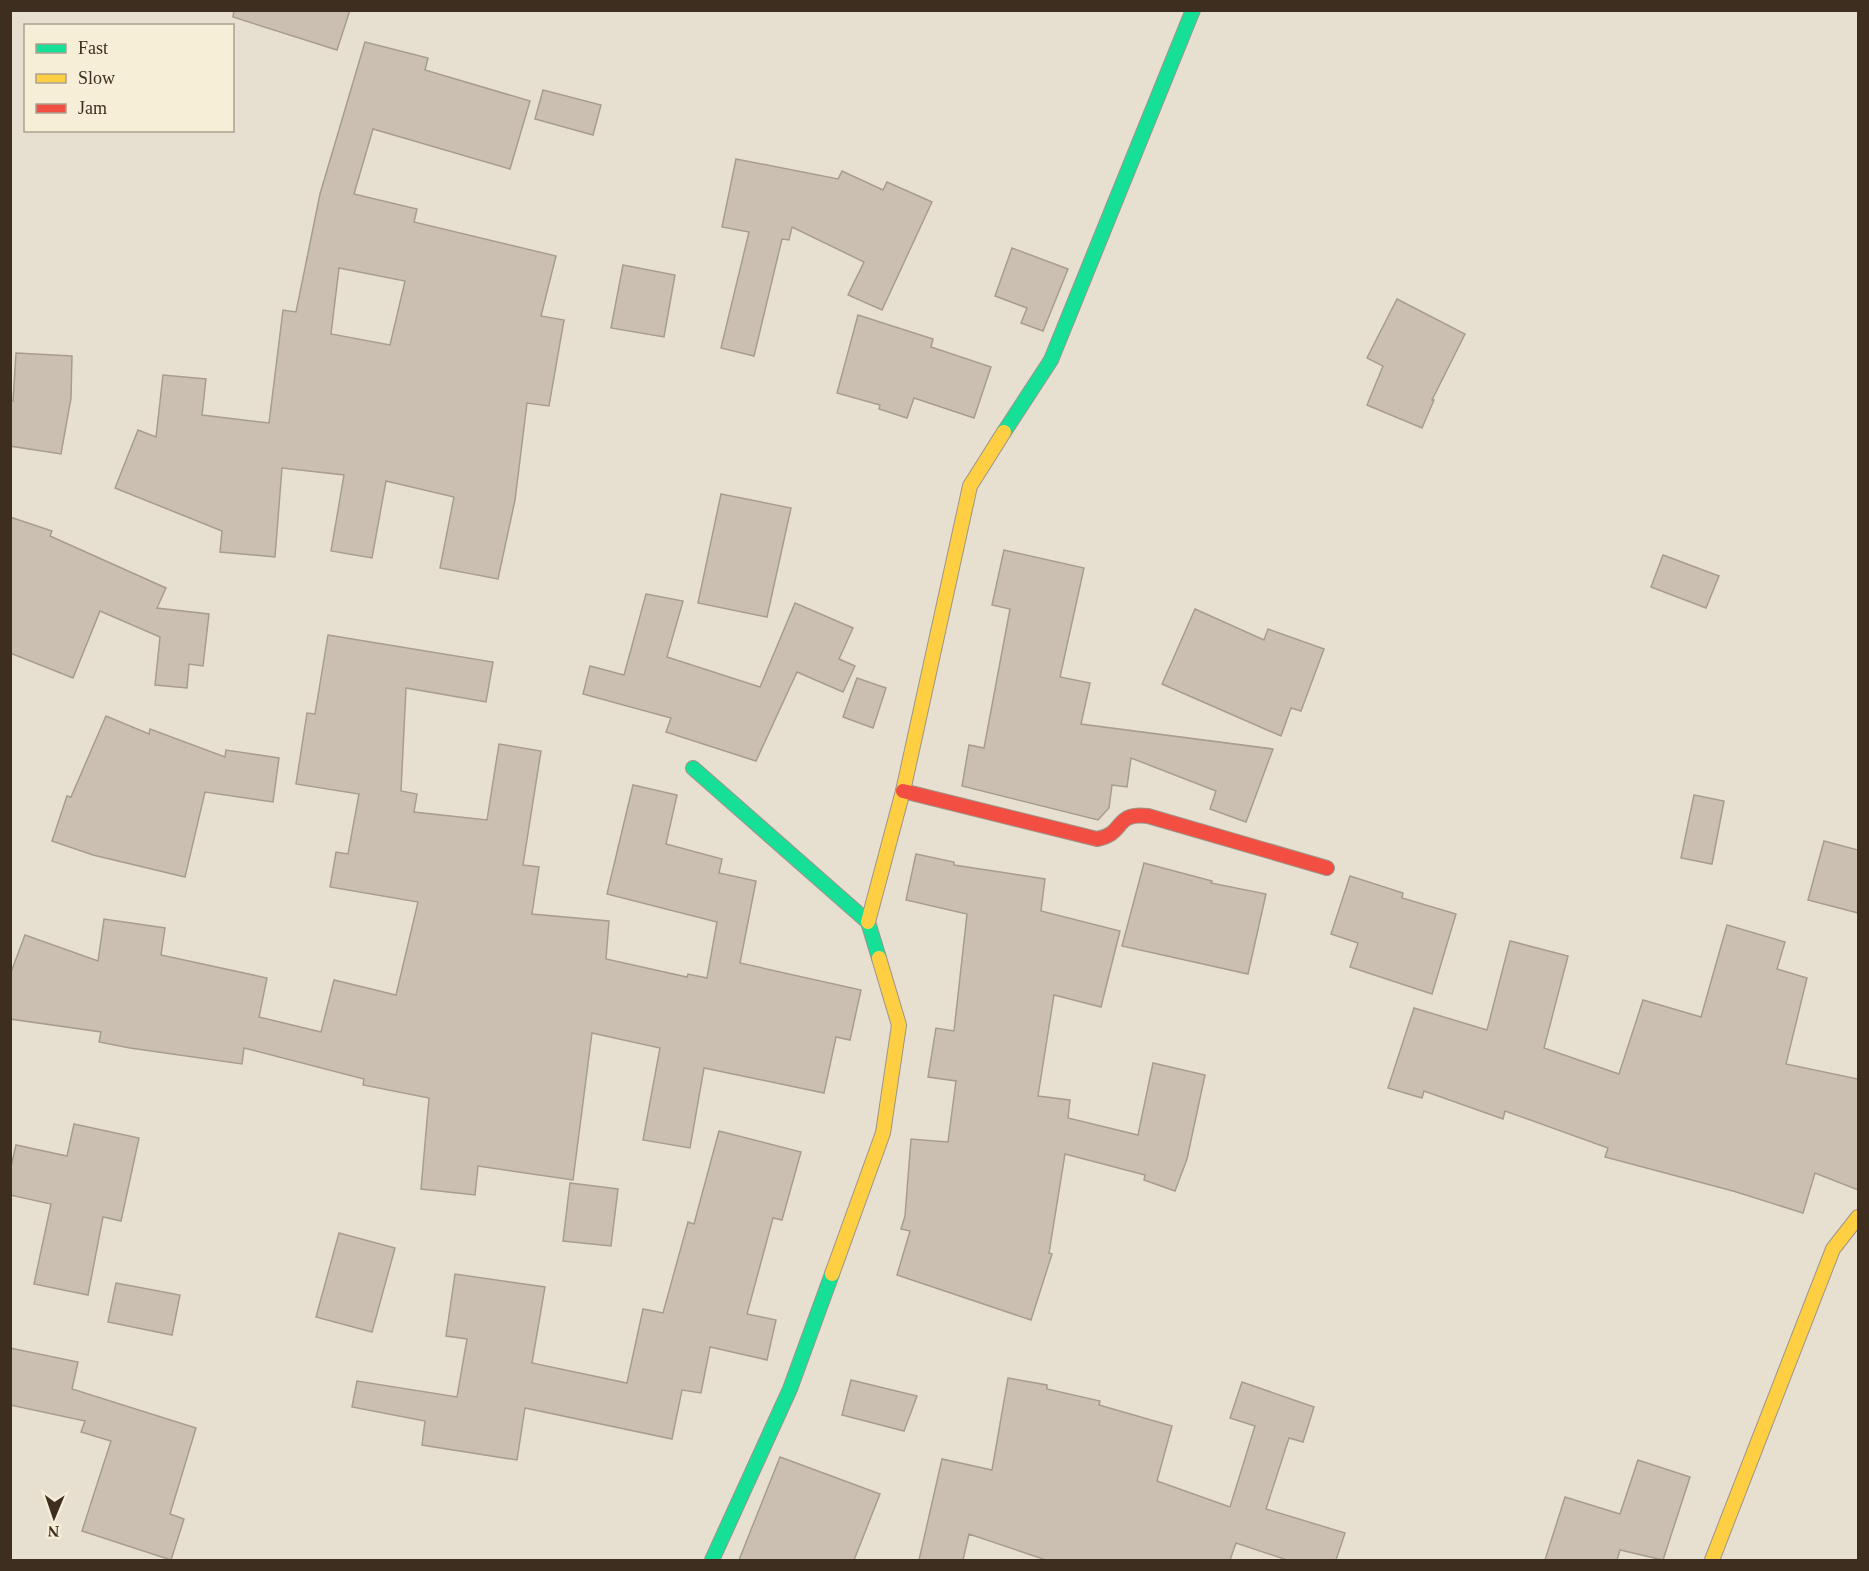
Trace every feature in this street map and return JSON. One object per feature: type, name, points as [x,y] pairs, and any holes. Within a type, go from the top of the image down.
[{"type":"street","points":[[712,1560],[790,1389],[883,1133],[898,1024],[868,922],[903,791],[970,486],[1051,360],[1193,10]]},
{"type":"street","points":[[693,768],[868,922]]},
{"type":"street","points":[[903,791],[1097,839],[1107,838],[1116,831],[1125,817],[1131,814],[1148,816],[1327,868]]},
{"type":"street","points":[[1712,1560],[1833,1249],[1858,1217]]},
{"type":"building","points":[[234,10],[350,10],[337,50],[233,17]]},
{"type":"building","points":[[365,42],[428,58],[425,70],[530,101],[510,169],[373,129],[354,194],[417,209],[414,222],[556,256],[541,316],[564,320],[549,406],[527,403],[515,500],[498,579],[440,568],[454,497],[386,481],[372,558],[331,551],[344,475],[282,468],[275,557],[220,552],[222,531],[115,488],[138,430],[156,437],[163,375],[206,379],[202,415],[269,423],[283,310],[296,312],[320,194]],"holes":[[[339,268],[405,281],[390,345],[331,334]]]},
{"type":"building","points":[[543,90],[601,105],[593,135],[535,119]]},
{"type":"building","points":[[736,159],[838,179],[842,171],[883,190],[887,182],[932,202],[882,310],[848,295],[864,262],[792,227],[789,240],[782,239],[754,356],[721,348],[749,232],[722,227]]},
{"type":"building","points":[[1012,248],[1068,269],[1043,331],[1021,323],[1027,308],[995,296]]},
{"type":"building","points":[[623,265],[675,275],[664,337],[611,328]]},
{"type":"building","points":[[1397,299],[1465,334],[1432,400],[1434,400],[1422,428],[1367,405],[1383,366],[1367,358]]},
{"type":"building","points":[[858,315],[933,339],[931,347],[991,367],[974,418],[914,398],[907,418],[879,409],[880,405],[837,393]]},
{"type":"building","points":[[16,353],[72,356],[71,398],[61,454],[10,446],[10,401],[13,401]]},
{"type":"building","points":[[721,494],[791,508],[767,617],[698,603]]},
{"type":"building","points":[[10,517],[52,531],[50,536],[166,588],[157,608],[209,614],[203,666],[189,664],[187,688],[155,685],[160,637],[100,611],[73,678],[10,653]]},
{"type":"building","points":[[1004,550],[1084,568],[1060,677],[1090,683],[1081,724],[1273,749],[1246,822],[1210,809],[1216,791],[1131,758],[1127,787],[1112,785],[1109,808],[1098,820],[962,786],[969,745],[984,748],[1010,609],[992,605]]},
{"type":"building","points":[[1663,555],[1719,576],[1706,608],[1651,587]]},
{"type":"building","points":[[646,594],[683,601],[667,657],[760,687],[795,603],[853,628],[839,659],[855,666],[843,692],[797,672],[756,761],[666,732],[671,718],[583,694],[590,666],[624,675]]},
{"type":"building","points":[[1195,609],[1264,640],[1268,629],[1324,649],[1301,711],[1291,708],[1281,736],[1162,684]]},
{"type":"building","points":[[328,635],[493,662],[486,702],[406,688],[401,791],[417,794],[414,812],[487,820],[499,744],[541,751],[523,865],[539,867],[532,914],[609,921],[606,959],[687,977],[688,974],[707,978],[717,922],[607,894],[633,785],[677,795],[666,844],[722,859],[719,873],[756,881],[740,963],[861,990],[850,1040],[836,1037],[824,1093],[704,1068],[690,1148],[643,1140],[660,1048],[592,1033],[573,1180],[478,1166],[475,1195],[421,1189],[429,1098],[363,1085],[364,1079],[244,1048],[242,1064],[99,1042],[101,1032],[10,1019],[10,975],[25,935],[98,961],[104,919],[165,928],[161,955],[267,978],[259,1017],[321,1032],[334,980],[396,995],[418,902],[330,887],[336,852],[348,854],[359,794],[296,784],[307,713],[315,714]]},
{"type":"building","points":[[857,678],[886,688],[873,728],[843,717]]},
{"type":"building","points":[[106,716],[149,734],[150,729],[225,757],[226,750],[279,758],[273,802],[205,792],[185,877],[93,855],[52,841],[67,796],[71,797]]},
{"type":"building","points":[[1694,795],[1724,801],[1712,864],[1681,858]]},
{"type":"building","points":[[1824,841],[1858,850],[1858,913],[1808,900]]},
{"type":"building","points":[[916,854],[954,862],[954,865],[1045,879],[1041,911],[1120,931],[1101,1007],[1054,995],[1038,1096],[1070,1100],[1068,1118],[1138,1135],[1153,1063],[1205,1075],[1187,1159],[1175,1191],[1144,1180],[1145,1175],[1065,1154],[1049,1253],[1052,1254],[1031,1320],[897,1275],[910,1231],[901,1229],[905,1216],[911,1139],[948,1142],[956,1081],[928,1077],[936,1028],[954,1031],[967,914],[906,900]]},
{"type":"building","points":[[1144,863],[1212,881],[1211,883],[1266,894],[1248,974],[1122,946]]},
{"type":"building","points":[[1350,876],[1403,893],[1402,898],[1456,914],[1432,994],[1350,967],[1358,943],[1331,934]]},
{"type":"building","points":[[1727,925],[1785,942],[1777,969],[1807,978],[1786,1064],[1858,1079],[1858,1190],[1815,1173],[1803,1213],[1733,1191],[1605,1157],[1608,1148],[1505,1111],[1503,1119],[1424,1091],[1422,1098],[1388,1088],[1414,1008],[1487,1030],[1510,941],[1568,956],[1544,1048],[1619,1074],[1643,1000],[1701,1017]]},
{"type":"building","points":[[74,1124],[139,1138],[121,1221],[103,1217],[88,1295],[34,1284],[51,1204],[10,1195],[10,1171],[16,1145],[67,1156]]},
{"type":"building","points":[[719,1131],[801,1152],[782,1220],[773,1218],[747,1314],[776,1320],[767,1360],[710,1347],[701,1393],[682,1390],[672,1439],[525,1408],[517,1460],[422,1445],[425,1421],[352,1407],[357,1381],[457,1397],[467,1339],[446,1336],[455,1274],[545,1287],[532,1363],[627,1383],[643,1309],[663,1313],[688,1222],[694,1224]]},
{"type":"building","points":[[570,1183],[618,1189],[611,1246],[563,1241]]},
{"type":"building","points":[[339,1233],[395,1248],[372,1332],[316,1317]]},
{"type":"building","points":[[116,1283],[180,1295],[172,1335],[108,1322]]},
{"type":"building","points":[[10,1348],[78,1362],[72,1389],[196,1428],[170,1514],[184,1519],[171,1560],[82,1531],[111,1441],[81,1432],[85,1421],[10,1405]]},
{"type":"building","points":[[1008,1378],[1047,1385],[1047,1389],[1100,1401],[1099,1405],[1172,1426],[1157,1481],[1230,1507],[1255,1426],[1230,1418],[1242,1382],[1314,1407],[1303,1442],[1289,1438],[1266,1509],[1345,1533],[1336,1560],[1287,1560],[1236,1543],[1230,1560],[1046,1560],[969,1534],[963,1560],[919,1560],[942,1459],[992,1470]]},
{"type":"building","points":[[851,1380],[917,1396],[904,1431],[842,1415]]},
{"type":"building","points":[[780,1457],[880,1494],[854,1560],[739,1560]]},
{"type":"building","points":[[1638,1460],[1690,1477],[1663,1560],[1620,1550],[1617,1560],[1545,1560],[1565,1497],[1620,1514]]},
{"type":"traffic: fast","points":[[1004,432],[1051,360],[1193,10]]},
{"type":"traffic: fast","points":[[693,768],[868,922],[879,958]]},
{"type":"traffic: fast","points":[[712,1560],[790,1389],[832,1274]]},
{"type":"traffic: slow","points":[[868,922],[903,791],[970,486],[1004,432]]},
{"type":"traffic: slow","points":[[832,1274],[883,1133],[899,1025],[879,958]]},
{"type":"traffic: slow","points":[[1712,1560],[1833,1249],[1858,1217]]},
{"type":"traffic: jam","points":[[903,791],[1097,839],[1112,833],[1129,817],[1148,816],[1327,868]]}]
